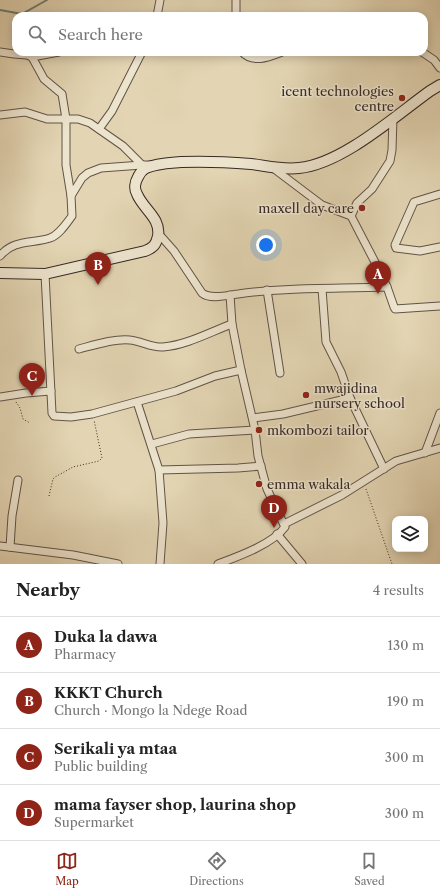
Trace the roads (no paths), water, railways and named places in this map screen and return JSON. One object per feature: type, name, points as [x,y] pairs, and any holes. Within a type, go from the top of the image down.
[{"type":"street","points":[[158,12],[160,0]]},
{"type":"street","points":[[236,0],[236,12]]},
{"type":"street","points":[[0,52],[12,53]]},
{"type":"street","points":[[0,256],[2,253],[17,244],[50,238],[57,234],[72,216],[71,196],[66,165],[66,119],[62,94],[44,79],[32,57],[37,56]]},
{"type":"street","points":[[99,129],[112,111],[140,56]]},
{"type":"street","points":[[246,56],[255,60],[268,56]]},
{"type":"street","points":[[428,56],[434,60],[440,68]]},
{"type":"street","points":[[71,196],[82,178],[94,170],[101,168],[161,163],[214,161],[273,168],[310,167],[338,156],[363,141],[440,85]]},
{"type":"street","points":[[0,115],[25,112],[47,119],[85,120],[123,146],[147,165]]},
{"type":"street","points":[[351,216],[356,203],[372,189],[390,161],[392,150],[393,118]]},
{"type":"street","points":[[147,165],[139,175],[135,187],[137,195],[154,218],[158,233],[174,252],[205,295],[230,295],[267,290],[322,290],[387,287]]},
{"type":"street","points":[[273,168],[322,205],[351,216],[387,287],[395,309],[440,306]]},
{"type":"street","points":[[440,194],[414,202],[395,245],[396,248],[414,251],[440,247]]},
{"type":"street","points":[[0,273],[45,274],[145,251],[152,248],[156,244],[158,233]]},
{"type":"street","points":[[45,274],[52,413],[54,416],[71,417],[92,414],[176,391],[215,376],[241,370]]},
{"type":"street","points":[[267,290],[280,373]]},
{"type":"street","points":[[322,290],[326,342],[341,372],[350,398],[384,469]]},
{"type":"street","points":[[218,564],[239,561],[284,529],[284,524],[267,489],[258,456],[255,430],[232,324],[230,295]]},
{"type":"street","points":[[79,349],[129,339],[154,347],[177,345],[232,324]]},
{"type":"street","points":[[0,397],[51,391]]},
{"type":"street","points":[[252,418],[283,414],[350,398]]},
{"type":"street","points":[[137,402],[152,444],[159,470],[162,523],[160,564]]},
{"type":"street","points":[[425,453],[440,413]]},
{"type":"street","points":[[152,444],[189,434],[255,430]]},
{"type":"street","points":[[284,524],[364,482],[396,462],[440,448]]},
{"type":"street","points":[[159,470],[261,466]]},
{"type":"street","points":[[10,547],[12,516],[18,480]]},
{"type":"street","points":[[277,534],[302,564]]},
{"type":"street","points":[[0,546],[73,555],[118,564]]},
{"type":"waterway","points":[[26,12],[47,0]]},
{"type":"waterway","points":[[0,10],[12,12]]},
{"type":"place","name":"icent technologies centre","points":[[402,98]]},
{"type":"place","name":"maxell day care","points":[[362,208]]},
{"type":"place","name":"KKKT Church","points":[[98,285]]},
{"type":"place","name":"Duka la dawa","points":[[378,294]]},
{"type":"place","name":"mwajidina nursery school","points":[[306,395]]},
{"type":"place","name":"Serikali ya mtaa","points":[[32,396]]},
{"type":"place","name":"mkombozi tailor","points":[[259,430]]},
{"type":"place","name":"emma wakala","points":[[259,484]]},
{"type":"place","name":"mama fayser shop, laurina shop","points":[[274,528]]}]
